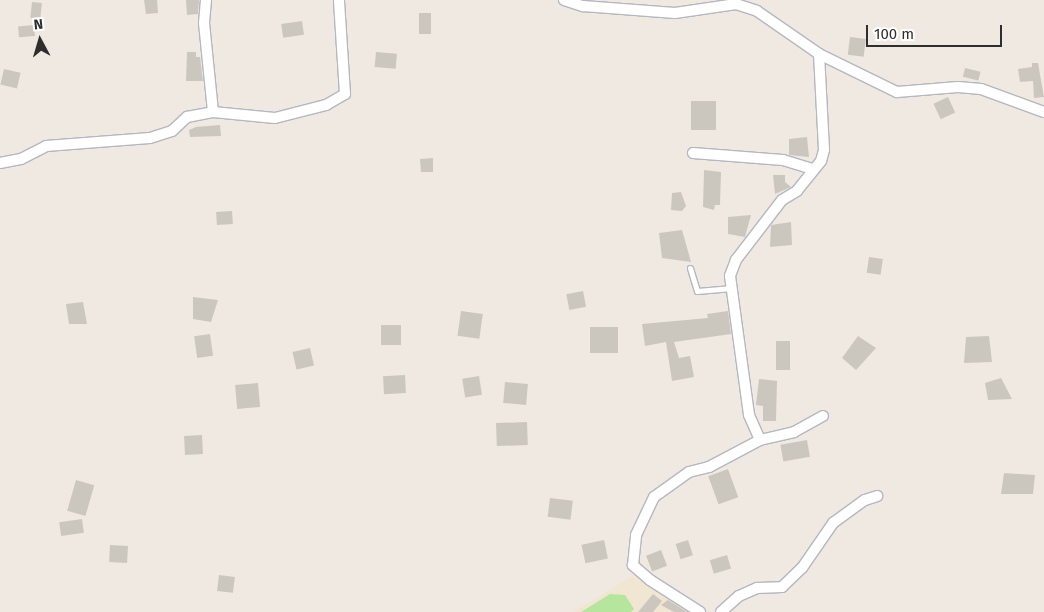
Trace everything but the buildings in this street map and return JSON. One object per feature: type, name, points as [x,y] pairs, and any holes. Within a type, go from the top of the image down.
[{"type":"street","points":[[206,0],[204,23],[213,112]]},
{"type":"street","points":[[0,163],[21,159],[46,146],[150,138],[172,131],[186,117],[213,112],[292,116],[345,94],[339,0]]},
{"type":"street","points":[[564,0],[583,6],[667,13],[736,4],[757,11],[819,54],[897,92],[958,87],[981,90],[1044,112]]},
{"type":"street","points":[[760,440],[749,415],[732,288],[736,260],[782,200],[797,191],[824,150],[819,54]]},
{"type":"street","points":[[693,153],[782,160],[812,169]]},
{"type":"street","points":[[700,612],[638,572],[632,553],[636,535],[654,496],[670,482],[760,440],[794,432],[823,416]]},
{"type":"street","points":[[722,612],[739,596],[757,588],[782,587],[802,568],[833,523],[865,500],[877,496]]},
{"type":"lane","points":[[690,268],[697,291],[732,288]]},
{"type":"shaded area","points":[[634,575],[663,590],[695,612],[574,612]]},
{"type":"green space","points":[[610,594],[625,595],[634,609],[631,612],[581,612]]}]
